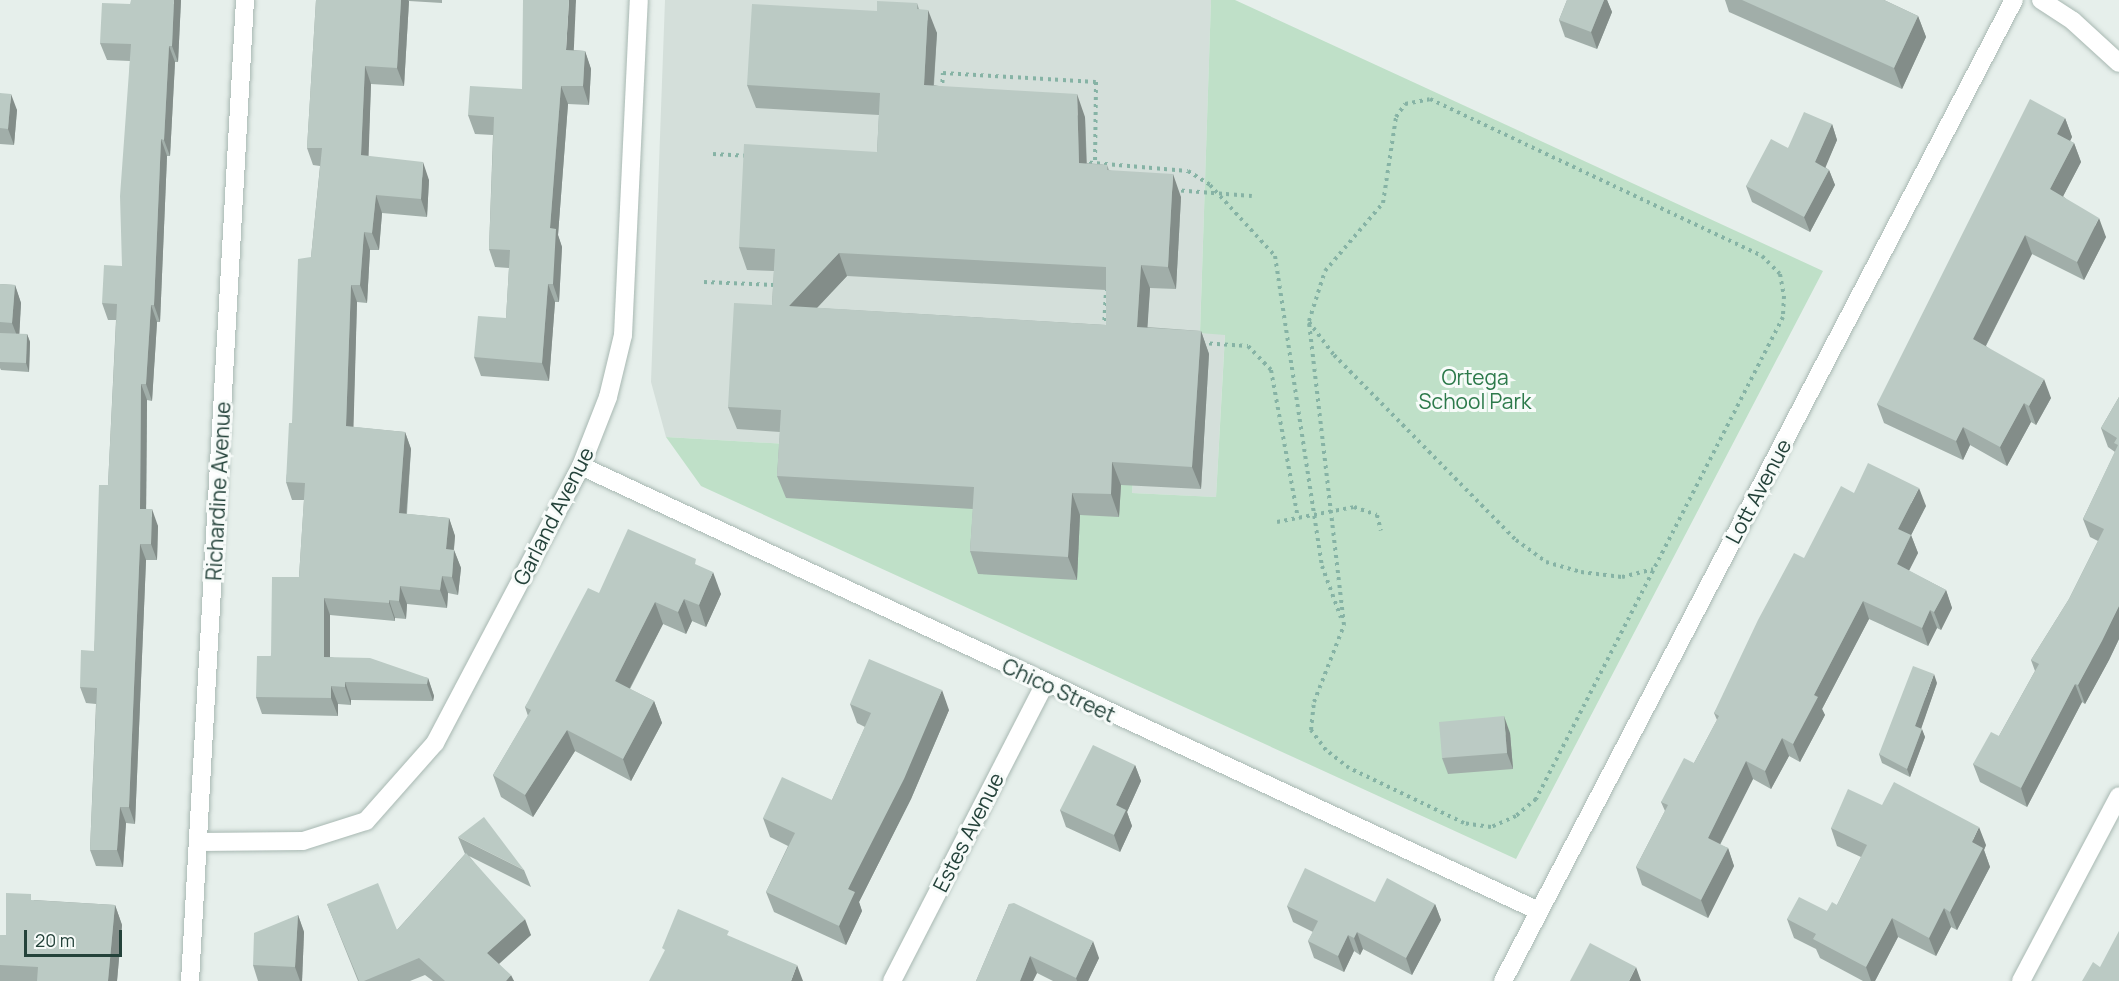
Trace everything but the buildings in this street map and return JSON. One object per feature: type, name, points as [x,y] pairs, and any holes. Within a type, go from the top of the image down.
[{"type":"street","name":"Richardine Avenue","points":[[190,981],[244,0]]},
{"type":"street","name":"Garland Avenue","points":[[199,842],[303,841],[366,821],[435,743],[581,466],[608,397],[623,335],[639,0]]},
{"type":"street","name":"Lott Avenue","points":[[1503,981],[2014,0]]},
{"type":"street","points":[[2041,0],[2073,21],[2119,63]]},
{"type":"street","name":"Chico Street","points":[[581,466],[1539,911]]},
{"type":"street","name":"Estes Avenue","points":[[892,981],[1045,683]]},
{"type":"street","points":[[2021,981],[2119,796]]},
{"type":"path","points":[[941,95],[943,73],[1096,82],[1095,163]]},
{"type":"path","points":[[1430,99],[1762,256],[1780,274],[1784,296],[1783,317],[1536,799],[1516,816],[1491,827],[1464,824],[1349,768],[1326,750],[1311,730],[1314,702],[1344,625],[1331,512],[1309,321],[1325,271],[1383,203],[1396,117],[1405,104],[1430,99]]},
{"type":"path","points":[[713,154],[748,156]]},
{"type":"path","points":[[1072,161],[1188,171],[1218,193],[1275,256],[1322,566],[1344,625]]},
{"type":"path","points":[[1112,174],[1113,163]]},
{"type":"path","points":[[1170,189],[1252,196]]},
{"type":"path","points":[[704,282],[778,285],[778,296]]},
{"type":"path","points":[[1104,337],[1106,290]]},
{"type":"path","points":[[1309,321],[1334,355],[1516,540],[1546,562],[1581,572],[1622,577],[1653,569]]},
{"type":"path","points":[[1193,342],[1248,346],[1271,370],[1298,518]]},
{"type":"path","points":[[1277,522],[1314,514],[1366,509],[1377,514],[1381,531]]},
{"type":"shaded area","points":[[665,0],[1211,0],[1200,332],[1225,334],[1216,497],[1132,493],[1134,464],[666,437],[651,382]]},
{"type":"green space","name":"Ortega School Park","points":[[1211,0],[1235,0],[1823,271],[1516,859],[701,486],[666,437],[1134,464],[1132,493],[1216,497],[1225,335],[1200,333]]}]
